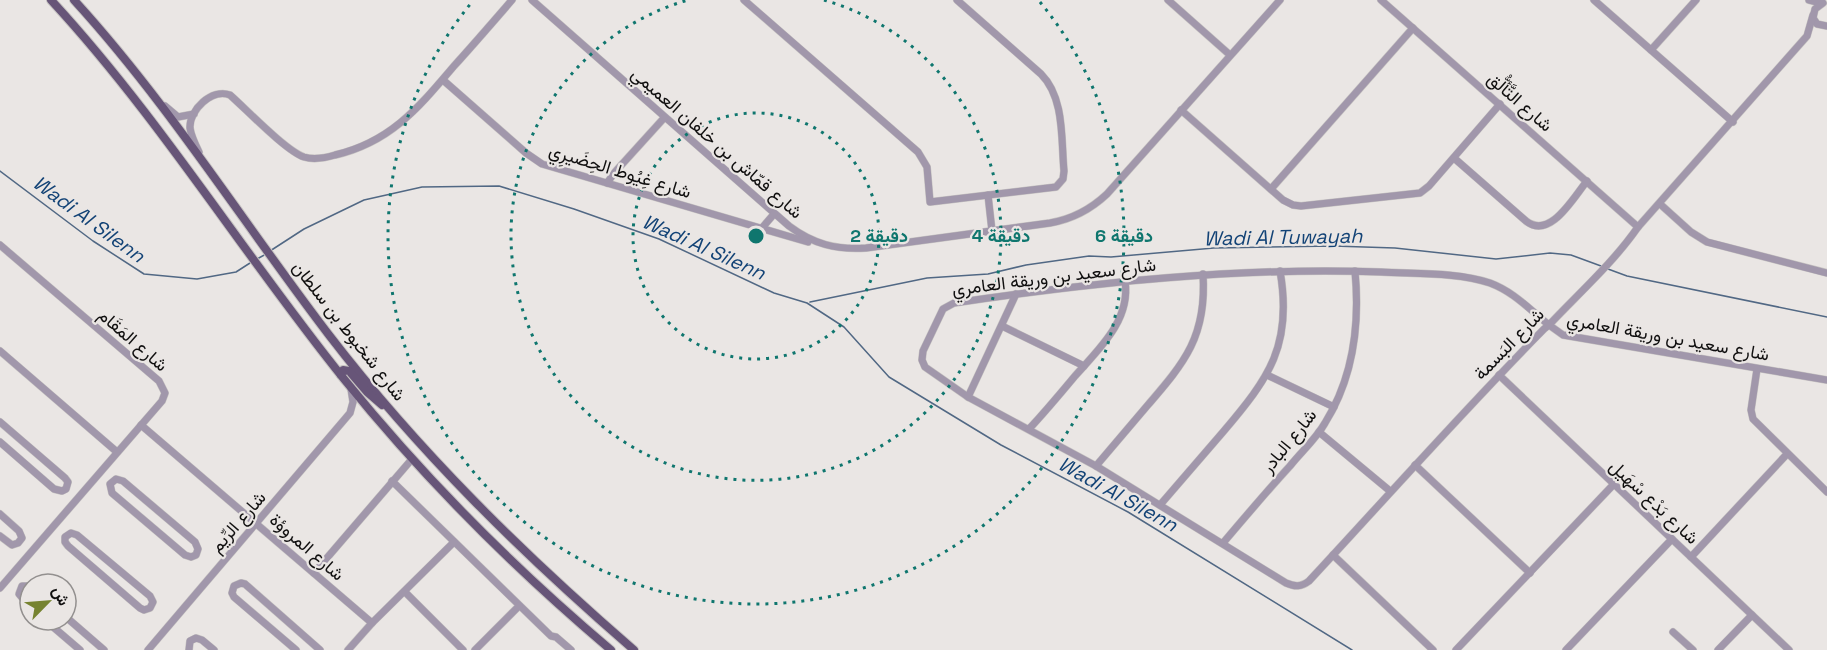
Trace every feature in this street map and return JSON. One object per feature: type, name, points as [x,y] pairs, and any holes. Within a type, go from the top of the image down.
[{"type":"main road","name":"شارع شخبوط بن سلطان","points":[[51,0],[128,90],[343,378],[412,459],[534,583],[610,650]]},
{"type":"main road","name":"شارع شخبوط بن سلطان","points":[[74,0],[156,99],[291,284],[392,412],[465,493],[519,547],[634,650]]},
{"type":"main road","points":[[343,378],[343,370],[349,371],[372,398],[392,412]]},
{"type":"street","points":[[204,163],[190,131],[194,114],[212,95],[226,94],[295,153],[306,158],[319,159],[362,147],[386,135],[405,120],[443,80],[512,0]]},
{"type":"street","name":"شارع قمّاش بن خلفان العميمي","points":[[532,0],[774,214],[799,234],[819,244],[836,248],[866,248],[1060,222],[1086,211],[1107,194],[1280,0]]},
{"type":"street","points":[[744,0],[918,152],[927,167],[930,202],[1053,188],[1061,182],[1064,171],[1058,105],[1054,91],[1047,80],[957,0]]},
{"type":"street","points":[[1168,0],[1230,55]]},
{"type":"street","name":"شارع التَّألُّق","points":[[1381,0],[1638,227]]},
{"type":"street","points":[[1594,0],[1733,122]]},
{"type":"street","points":[[1651,50],[1696,0]]},
{"type":"street","points":[[1808,0],[1826,4]]},
{"type":"street","points":[[1808,0],[1817,24],[1826,26]]},
{"type":"street","points":[[1813,15],[1816,7],[1826,4]]},
{"type":"street","name":"شارع البَسمة","points":[[1807,36],[1813,15]]},
{"type":"street","name":"شارع البَسمة","points":[[1300,586],[1309,581],[1498,375],[1620,250],[1807,36],[1826,26]]},
{"type":"street","points":[[1271,189],[1413,28]]},
{"type":"street","name":"شارع غِيُوط الحِضَيرِي","points":[[443,80],[532,158],[556,169],[798,240],[819,244]]},
{"type":"street","points":[[156,99],[178,117],[194,114]]},
{"type":"street","points":[[1181,110],[1286,202],[1297,206],[1420,193],[1430,186],[1500,104]]},
{"type":"street","points":[[608,183],[615,172],[664,118]]},
{"type":"street","points":[[1454,158],[1526,221],[1538,227],[1546,226],[1554,221],[1587,181]]},
{"type":"street","points":[[615,172],[620,187]]},
{"type":"street","points":[[988,195],[992,231]]},
{"type":"street","points":[[1660,204],[1691,232],[1707,242],[1827,273]]},
{"type":"street","points":[[762,228],[774,214]]},
{"type":"street","name":"شارع المَقَام","points":[[0,245],[161,383],[165,390],[163,398],[141,425],[0,588]]},
{"type":"street","points":[[1160,505],[1253,396],[1267,375],[1279,345],[1284,314],[1284,292],[1280,271]]},
{"type":"street","name":"شارع سعيد بن وريقة العامري","points":[[1300,586],[1286,583],[1096,466],[968,396],[925,367],[921,360],[923,351],[940,313],[950,304],[1125,280],[1280,271],[1431,275],[1487,282],[1519,298],[1557,332],[1570,337],[1827,380]]},
{"type":"street","name":"شارع البادر","points":[[1223,543],[1319,432],[1334,407],[1350,364],[1355,341],[1356,272]]},
{"type":"street","points":[[1096,466],[1172,378],[1189,352],[1203,306],[1203,274]]},
{"type":"street","points":[[1029,429],[1106,342],[1116,325],[1126,299],[1125,280]]},
{"type":"street","points":[[968,396],[1016,294]]},
{"type":"street","points":[[1002,326],[1084,366]]},
{"type":"street","points":[[0,351],[117,452]]},
{"type":"street","points":[[1757,369],[1751,410],[1753,419],[1827,492]]},
{"type":"street","points":[[1267,375],[1334,407]]},
{"type":"street","name":"شارع بَدْع سْهَيل","points":[[1498,375],[1789,650]]},
{"type":"street","points":[[343,378],[351,389],[353,398],[350,413],[363,410],[376,417]]},
{"type":"street","name":"شارع الرِّيم","points":[[148,650],[350,413]]},
{"type":"street","points":[[0,422],[66,478],[68,485],[66,489]]},
{"type":"street","name":"شارع المروؤة","points":[[141,425],[372,623]]},
{"type":"street","points":[[1319,432],[1390,491]]},
{"type":"street","points":[[0,442],[57,490],[66,489]]},
{"type":"street","points":[[26,464],[36,453]]},
{"type":"street","points":[[1692,557],[1787,454]]},
{"type":"street","points":[[314,573],[412,459]]},
{"type":"street","points":[[1415,465],[1530,573]]},
{"type":"street","points":[[100,472],[112,482]]},
{"type":"street","points":[[121,480],[197,544],[196,555],[189,557],[185,555],[112,493],[110,489],[112,482],[121,480]]},
{"type":"street","points":[[392,481],[519,606],[571,650]]},
{"type":"street","points":[[1456,650],[1614,484]]},
{"type":"street","points":[[66,489],[77,498]]},
{"type":"street","points":[[142,519],[153,506]]},
{"type":"street","points":[[0,514],[20,531],[22,535],[20,542]]},
{"type":"street","points":[[54,525],[66,535]]},
{"type":"street","points":[[75,533],[151,598],[153,602],[150,608],[146,610],[140,608],[96,571],[66,544],[64,540],[66,535],[75,533]]},
{"type":"street","points":[[0,536],[12,544],[20,542]]},
{"type":"street","points":[[1566,650],[1672,539]]},
{"type":"street","points":[[20,542],[32,552]]},
{"type":"street","points":[[349,650],[372,623],[454,542]]},
{"type":"street","points":[[1333,555],[1433,650]]},
{"type":"street","points":[[96,571],[106,559]]},
{"type":"street","points":[[9,578],[18,586]]},
{"type":"street","points":[[296,650],[234,597],[232,590],[234,586],[245,585],[320,650]]},
{"type":"street","points":[[405,592],[463,650]]},
{"type":"street","points":[[476,650],[519,606]]},
{"type":"street","points":[[1718,650],[1752,615]]},
{"type":"street","points":[[279,636],[290,623]]},
{"type":"street","points":[[78,627],[104,650]]},
{"type":"street","points":[[61,632],[80,650]]},
{"type":"street","points":[[1673,632],[1693,650]]},
{"type":"street","points":[[189,650],[190,641],[196,638],[214,650]]},
{"type":"waterway","name":"Wadi Al Silenn","points":[[0,171],[93,241],[144,274],[197,279],[236,272],[250,263]]},
{"type":"waterway","name":"Wadi Al Silenn","points":[[270,251],[304,229],[364,200],[422,187],[499,186],[659,239],[774,293],[807,303],[844,327],[889,377],[1001,445],[1128,512],[1352,650]]},
{"type":"waterway","name":"Wadi Al Tuwayah","points":[[810,302],[927,278],[988,274],[1026,265],[1089,256],[1111,257],[1214,248],[1333,246],[1395,248],[1496,259],[1550,253],[1571,255],[1601,266]]},
{"type":"waterway","name":"Wadi Al Silenn","points":[[257,259],[266,254]]},
{"type":"waterway","name":"Wadi Al Tuwayah","points":[[1608,269],[1627,276],[1827,317]]}]
